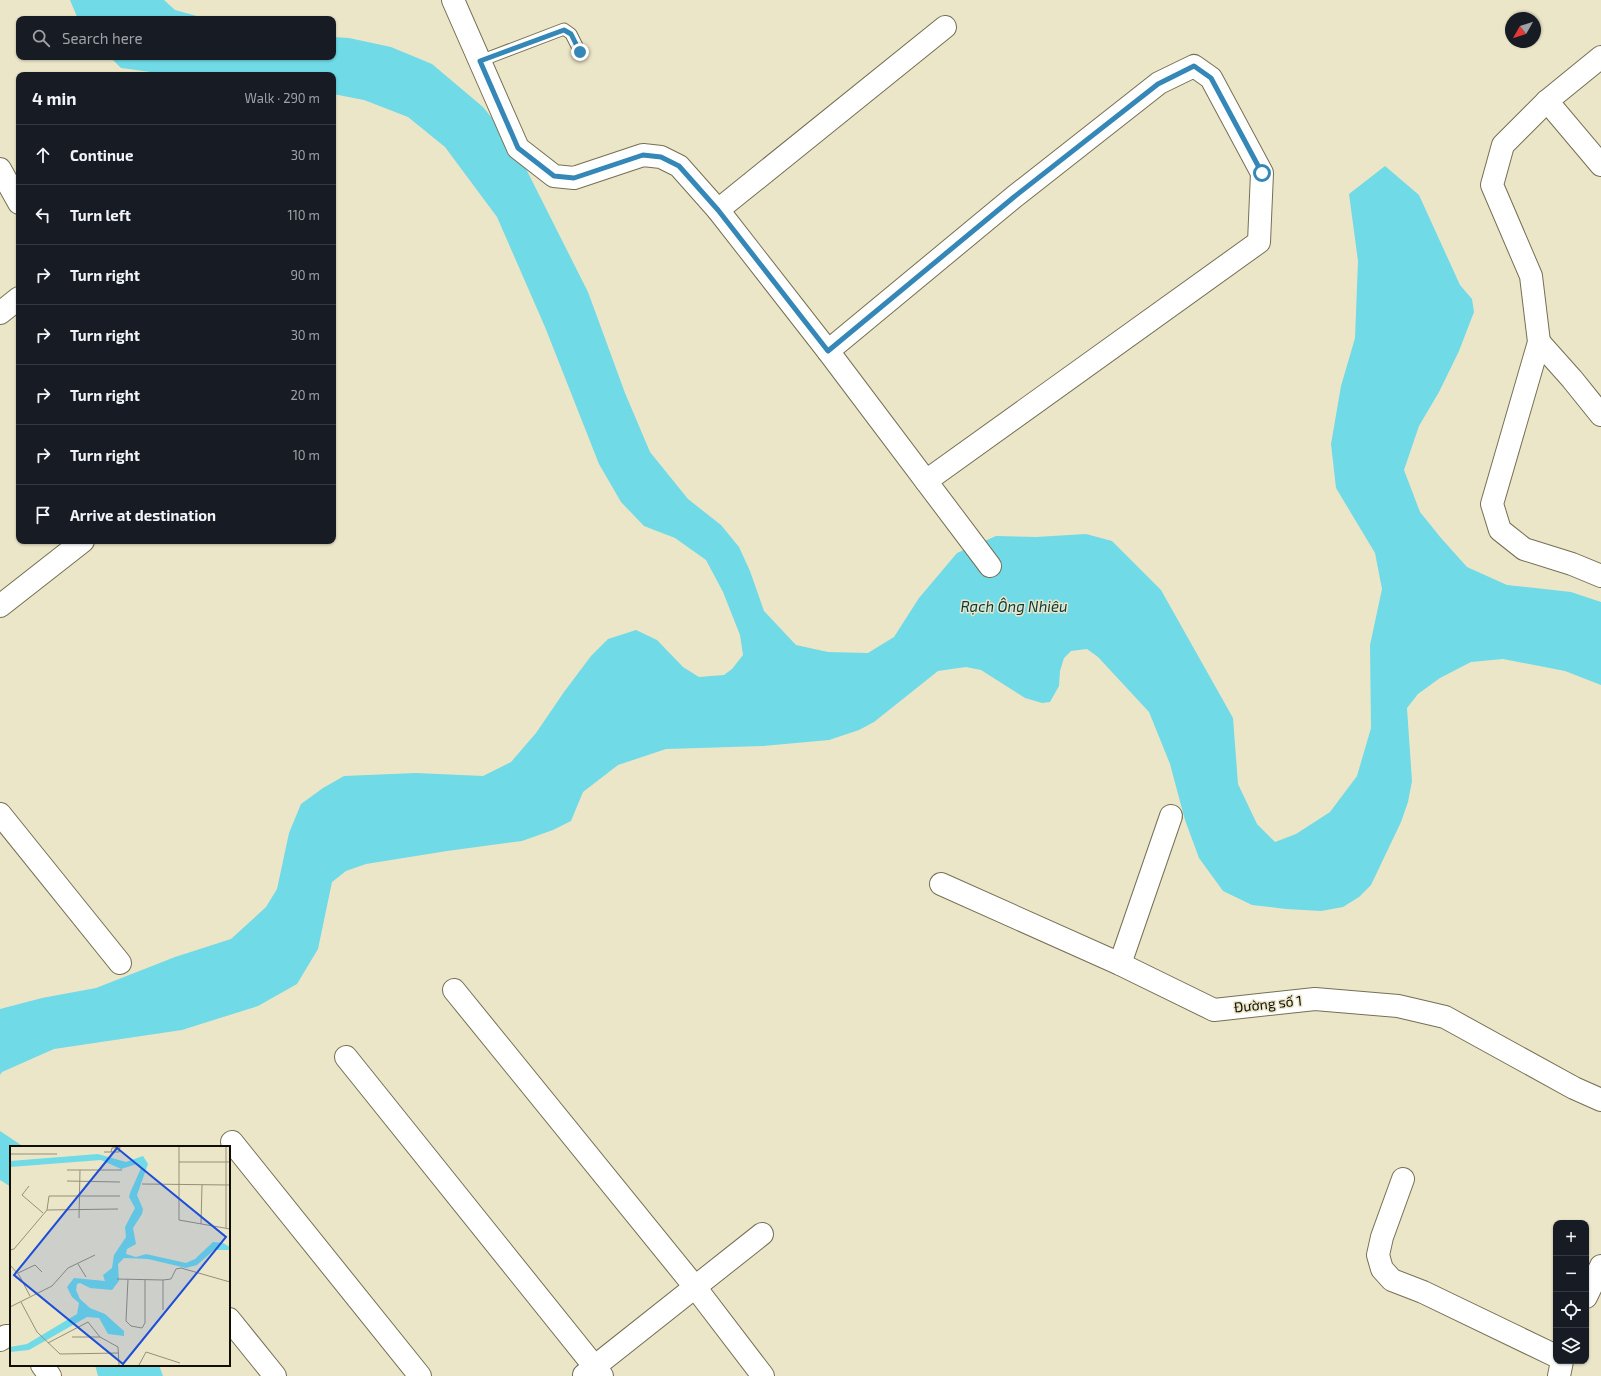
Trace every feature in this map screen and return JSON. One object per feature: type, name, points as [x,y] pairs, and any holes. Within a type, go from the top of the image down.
[{"type":"street","points":[[453,0],[518,148],[554,176],[574,178],[643,155],[661,157],[679,166],[718,210],[828,351],[990,566]]},
{"type":"street","points":[[718,210],[945,27]]},
{"type":"street","points":[[1601,57],[1547,101],[1503,145],[1492,185],[1531,276],[1539,342],[1492,504],[1500,530],[1524,550],[1572,564],[1601,576]]},
{"type":"street","points":[[828,351],[1014,197],[1158,84],[1194,66],[1211,78],[1262,173],[1259,242],[926,481]]},
{"type":"street","points":[[1547,101],[1601,165]]},
{"type":"street","points":[[0,169],[16,198]]},
{"type":"street","points":[[0,313],[16,300]]},
{"type":"street","points":[[1539,342],[1572,379],[1601,415]]},
{"type":"street","points":[[0,606],[79,544]]},
{"type":"street","points":[[0,814],[120,964]]},
{"type":"street","points":[[1120,964],[1171,816]]},
{"type":"street","name":"Đường số 1","points":[[941,884],[1120,964],[1214,1010],[1315,999],[1398,1006],[1445,1017],[1574,1088],[1601,1100]]},
{"type":"street","points":[[454,990],[695,1287],[763,1376]]},
{"type":"street","points":[[346,1057],[594,1373],[695,1287],[762,1234]]},
{"type":"street","points":[[232,1142],[420,1376]]},
{"type":"street","points":[[1403,1179],[1382,1237],[1378,1255],[1382,1269],[1392,1280],[1423,1292],[1553,1355]]},
{"type":"street","points":[[1588,1292],[1601,1266]]},
{"type":"street","points":[[230,1320],[275,1376]]},
{"type":"street","points":[[0,1340],[6,1336],[10,1336]]},
{"type":"street","points":[[1559,1376],[1561,1364]]},
{"type":"street","points":[[43,1366],[50,1376]]},
{"type":"lane","points":[[480,61],[564,30],[571,34],[580,52]]},
{"type":"water","points":[[70,0],[164,0],[175,10],[197,16],[77,16]]},
{"type":"water","name":"Rạch Ông Nhiêu","points":[[336,37],[349,38],[391,47],[432,64],[483,107],[515,147],[588,292],[625,393],[650,452],[688,499],[721,525],[739,547],[750,571],[764,611],[796,645],[828,652],[868,653],[894,637],[919,598],[957,553],[996,536],[1036,537],[1086,534],[1112,541],[1161,590],[1233,718],[1238,784],[1257,824],[1275,842],[1296,834],[1330,812],[1357,776],[1371,728],[1370,645],[1382,589],[1375,553],[1336,488],[1331,444],[1341,386],[1355,338],[1358,261],[1349,194],[1385,166],[1419,195],[1460,285],[1472,299],[1474,312],[1459,351],[1439,392],[1419,426],[1404,470],[1420,512],[1467,567],[1507,585],[1571,592],[1601,602],[1601,685],[1565,671],[1503,659],[1471,662],[1440,678],[1418,694],[1407,708],[1412,781],[1408,802],[1401,822],[1371,885],[1359,897],[1343,907],[1321,911],[1252,905],[1223,891],[1199,858],[1185,820],[1170,764],[1149,712],[1098,657],[1087,649],[1071,651],[1064,658],[1060,671],[1059,686],[1050,702],[1042,703],[1025,698],[981,670],[966,667],[938,671],[874,722],[859,730],[829,740],[763,746],[666,749],[618,765],[583,792],[571,821],[553,830],[522,841],[366,864],[346,871],[332,882],[318,949],[297,984],[258,1006],[182,1030],[54,1049],[2,1072],[0,1075],[0,1009],[42,998],[96,988],[175,957],[231,939],[266,907],[277,889],[289,833],[301,804],[323,788],[344,776],[416,773],[483,776],[511,762],[536,733],[591,656],[608,639],[636,630],[657,640],[683,667],[699,677],[724,675],[732,669],[743,655],[740,635],[723,592],[706,560],[675,538],[644,526],[621,502],[599,464],[545,327],[497,217],[445,147],[408,117],[364,100],[336,95],[336,72],[151,72],[121,68],[113,60],[336,60]]},
{"type":"water","points":[[0,1131],[22,1146],[10,1146],[10,1186],[0,1180]]},
{"type":"water","points":[[95,1366],[159,1366],[163,1376],[98,1376]]},
{"type":"route","points":[[580,52],[571,34],[564,30],[480,61],[518,148],[554,176],[574,178],[643,155],[661,157],[679,166],[718,210],[828,351],[1014,197],[1158,84],[1194,66],[1211,78],[1262,173]]}]
